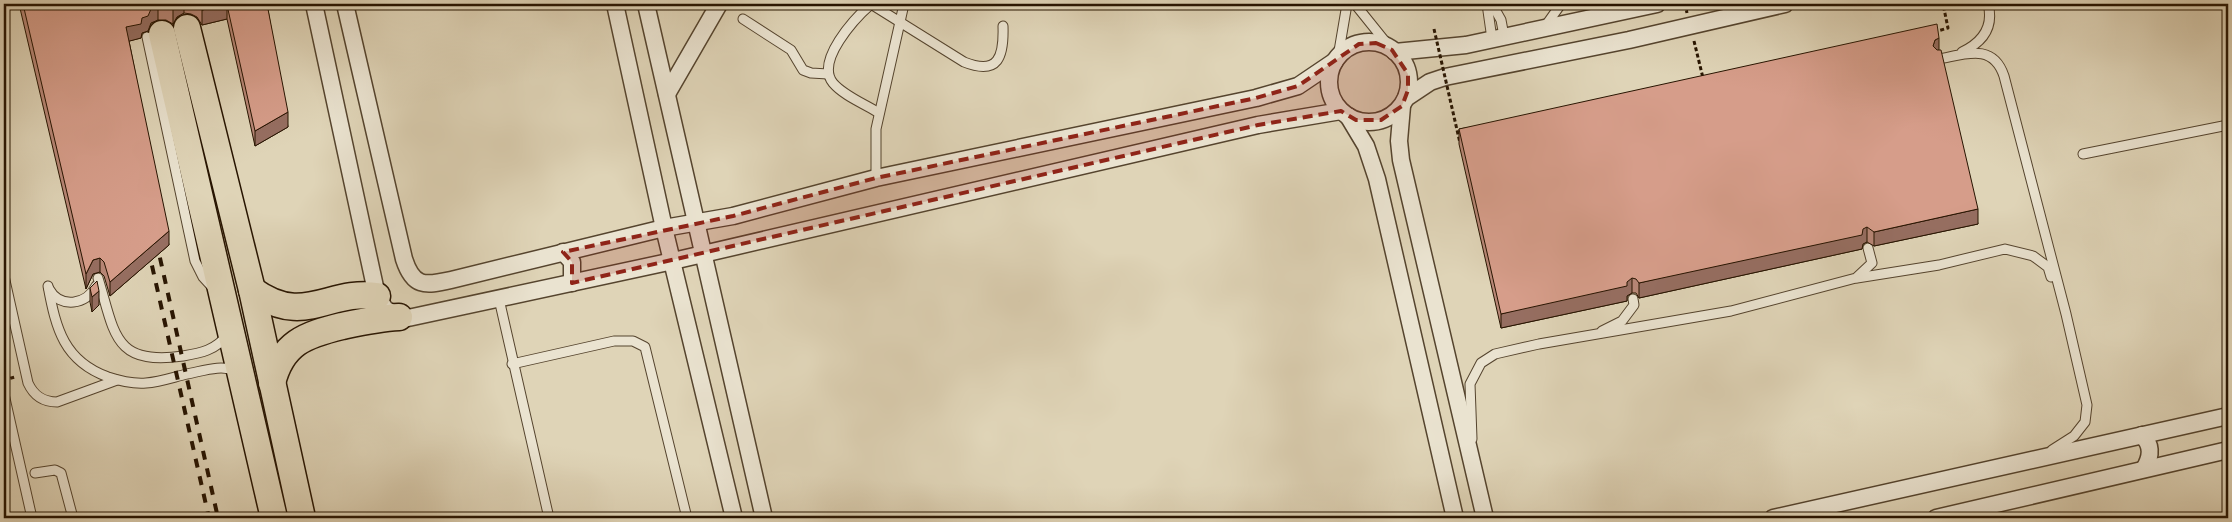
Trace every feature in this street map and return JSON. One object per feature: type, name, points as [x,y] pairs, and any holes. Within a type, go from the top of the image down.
[{"type":"main road","points":[[187,28],[252,290],[302,518]]},
{"type":"main road","points":[[154,35],[222,294],[274,518]]},
{"type":"main road","points":[[252,290],[271,302],[294,307],[306,307],[366,294],[377,296]]},
{"type":"main road","points":[[272,383],[278,364],[306,336],[376,318],[399,317]]},
{"type":"street","points":[[314,4],[377,296],[385,309],[399,317],[408,318],[704,254],[1258,125],[1345,114],[1364,122],[1381,120],[1389,117],[1404,102],[1430,82],[1445,77],[1629,40],[1785,4]]},
{"type":"street","points":[[345,4],[409,274],[422,283],[440,283],[664,228],[734,216],[876,178],[1256,98],[1298,86],[1337,59],[1344,51],[1359,44],[1376,43],[1393,51],[1405,66],[1408,74],[1408,90],[1399,132],[1401,160],[1485,518]]},
{"type":"street","points":[[614,4],[664,228],[734,518]]},
{"type":"street","points":[[646,4],[764,518]]},
{"type":"street","points":[[667,94],[718,4]]},
{"type":"street","points":[[1393,51],[1448,48],[1657,4]]},
{"type":"street","points":[[1337,59],[1330,76],[1330,91],[1366,146],[1377,179],[1455,518]]},
{"type":"street","points":[[563,252],[572,262],[572,283]]},
{"type":"street","points":[[1773,518],[2228,416]]},
{"type":"street","points":[[2142,435],[2150,448],[2151,455],[2144,469]]},
{"type":"street","points":[[1936,518],[2228,450]]},
{"type":"lane","points":[[879,113],[838,88],[828,74],[828,62],[837,45],[852,23],[871,4],[964,62],[980,66],[991,64],[1000,57],[1004,47],[1003,26]]},
{"type":"lane","points":[[876,178],[875,145],[879,113],[904,4]]},
{"type":"lane","points":[[1337,59],[1347,4]]},
{"type":"lane","points":[[1355,4],[1393,51]]},
{"type":"lane","points":[[1487,4],[1498,38]]},
{"type":"lane","points":[[1492,4],[1502,20],[1498,38]]},
{"type":"lane","points":[[1543,29],[1561,4]]},
{"type":"lane","points":[[1956,56],[1972,47],[1984,36],[1990,20],[1988,4]]},
{"type":"lane","points":[[743,19],[791,50],[803,70],[812,74],[828,74]]},
{"type":"lane","points":[[1940,58],[1980,53],[1989,56],[2001,68],[2066,314],[2087,405],[2085,422],[2074,436],[2042,458]]},
{"type":"lane","points":[[2084,154],[2228,125]]},
{"type":"lane","points":[[1856,278],[1872,263],[1868,248]]},
{"type":"lane","points":[[1469,454],[1473,423],[1470,384],[1482,363],[1503,352],[1732,311],[1856,278],[1939,265],[2005,249],[2033,256],[2048,267],[2059,305],[2066,314]]},
{"type":"lane","points":[[4,276],[28,383],[36,396],[50,402],[57,402],[117,380]]},
{"type":"lane","points":[[231,331],[224,340],[204,352],[160,359],[134,354],[123,346],[116,336],[98,278],[94,291],[89,297],[76,303],[62,301],[51,293],[48,286],[57,330],[70,352],[82,364],[117,380],[147,383],[215,368],[231,369],[240,373]]},
{"type":"lane","points":[[499,299],[512,364],[549,518]]},
{"type":"lane","points":[[1592,336],[1622,321],[1634,305],[1633,299]]},
{"type":"lane","points":[[512,364],[614,341],[633,341],[645,347],[687,518]]},
{"type":"lane","points":[[4,394],[32,518]]},
{"type":"lane","points":[[36,473],[55,470],[62,474],[73,518]]},
{"type":"path","points":[[1925,34],[1948,28],[1943,4]]},
{"type":"path","points":[[1434,29],[1460,144]]},
{"type":"path","points":[[1702,72],[1704,81]]},
{"type":"highlighted area","points":[[1376,43],[1392,50],[1408,74],[1408,90],[1402,106],[1381,120],[1356,120],[1341,111],[1258,125],[572,283],[572,262],[563,252],[733,216],[876,178],[1256,98],[1298,86],[1359,44]]},
{"type":"building","points":[[23,4],[176,4],[173,9],[166,5],[158,5],[151,9],[148,16],[142,18],[141,24],[126,27],[169,231],[110,282],[104,262],[100,258],[93,260],[86,274]]},
{"type":"building","points":[[198,4],[267,4],[288,112],[255,131],[227,5],[202,10]]},
{"type":"building","points":[[1937,24],[1939,38],[1935,40],[1933,46],[1937,50],[1941,50],[1978,209],[1874,232],[1867,227],[1863,229],[1862,235],[1639,283],[1636,279],[1632,278],[1627,282],[1627,286],[1501,314],[1459,129]]},
{"type":"building","points":[[97,281],[99,291],[92,297],[90,288]]},
{"type":"building","points":[[2167,516],[2220,518],[2167,518]]},
{"type":"railway","points":[[156,240],[218,518]]},
{"type":"railway","points":[[148,248],[209,518]]}]
